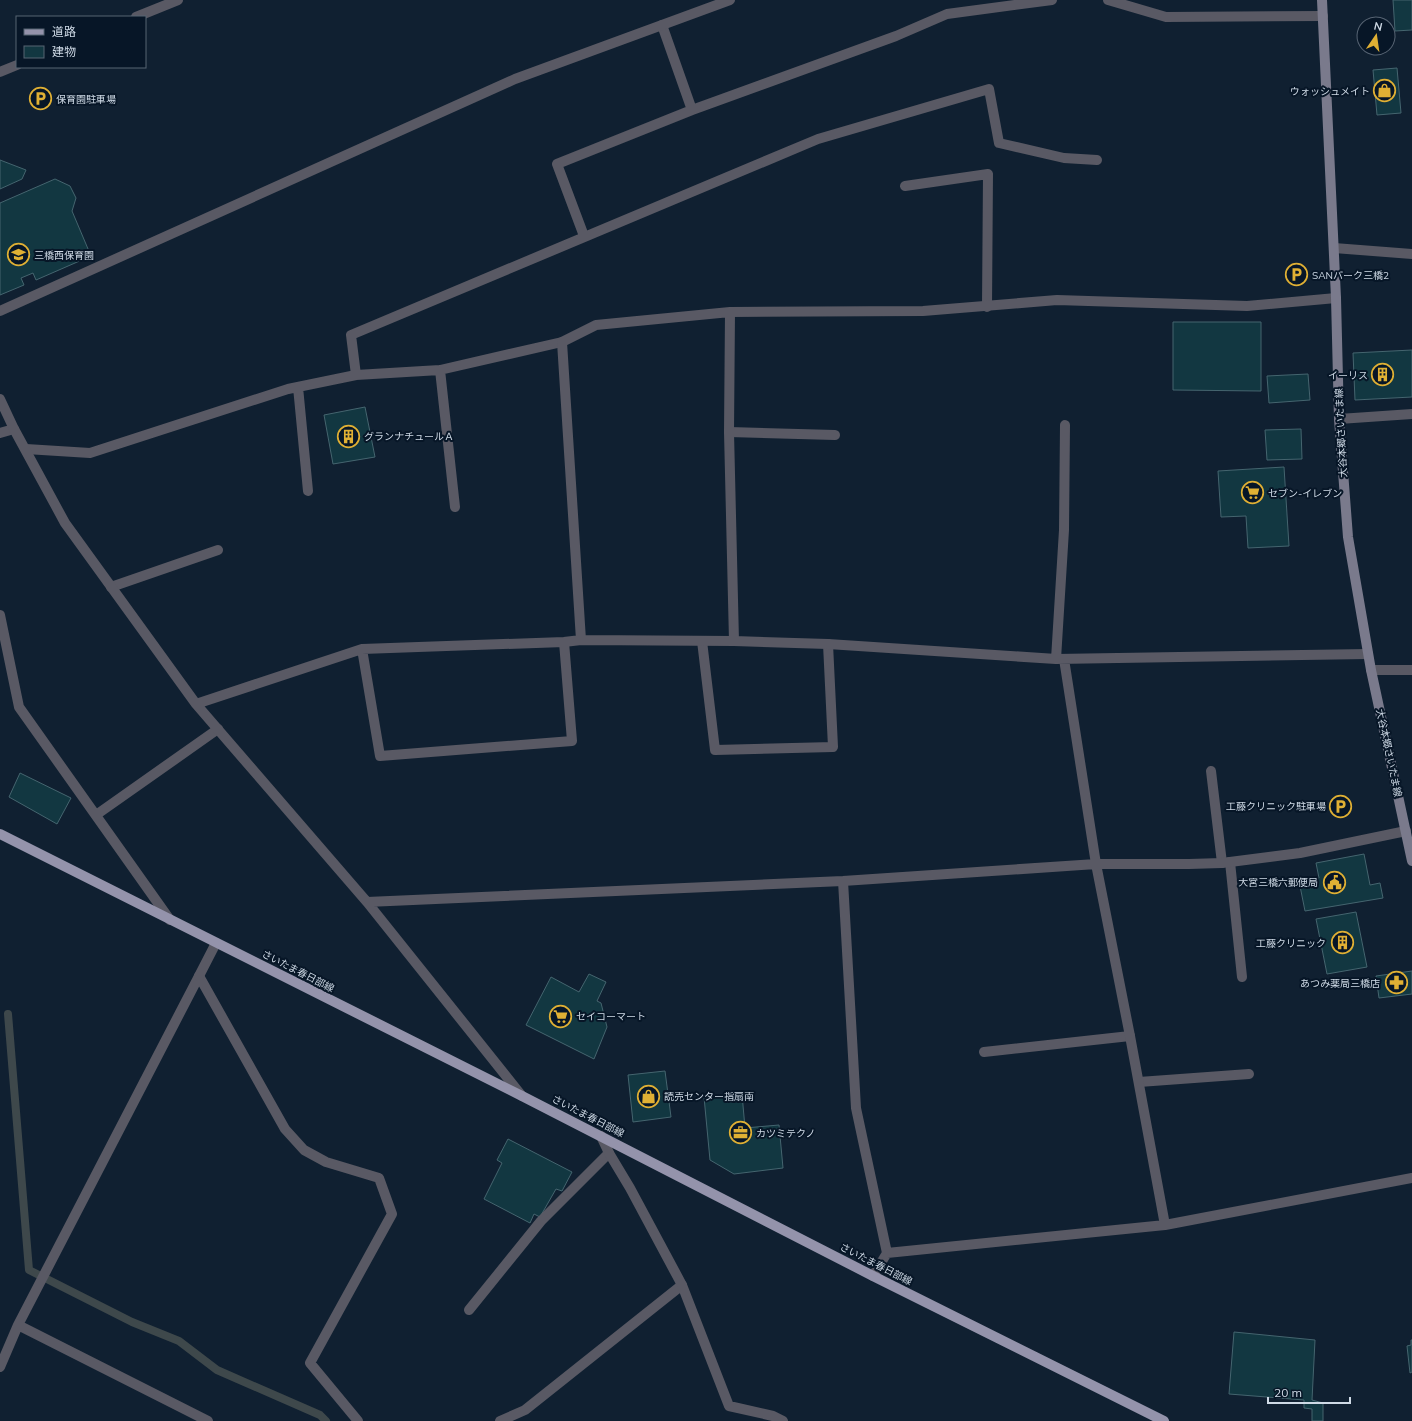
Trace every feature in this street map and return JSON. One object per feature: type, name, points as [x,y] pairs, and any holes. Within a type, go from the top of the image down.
[{"type":"main road","name":"大谷本郷さいたま線","points":[[1322,0],[1334,248],[1339,419],[1348,537],[1371,670],[1412,861]]},
{"type":"main road","name":"さいたま春日部線","points":[[0,834],[522,1096],[873,1276],[1164,1421]]},
{"type":"street","points":[[138,16],[178,0]]},
{"type":"street","points":[[0,311],[515,79],[730,0]]},
{"type":"street","points":[[584,236],[557,164],[692,110],[896,36],[947,14],[1052,0]]},
{"type":"street","points":[[1108,0],[1166,17],[1323,16]]},
{"type":"street","points":[[662,25],[692,110]]},
{"type":"street","points":[[0,72],[16,65]]},
{"type":"street","points":[[356,376],[351,335],[818,139],[989,89],[999,142],[1064,158],[1096,160]]},
{"type":"street","points":[[905,186],[988,174],[987,307]]},
{"type":"street","points":[[1334,248],[1412,254]]},
{"type":"street","points":[[26,449],[90,453],[280,391],[356,376],[440,370],[562,342],[596,325],[730,312],[923,311],[987,307],[1057,300],[1248,306],[1336,298]]},
{"type":"street","points":[[730,312],[729,432],[734,641]]},
{"type":"street","points":[[562,342],[581,640]]},
{"type":"street","points":[[440,370],[456,507]]},
{"type":"street","points":[[298,387],[308,491]]},
{"type":"street","points":[[0,399],[14,430],[26,449],[65,523],[196,704],[367,902],[522,1096]]},
{"type":"street","points":[[1339,419],[1412,414]]},
{"type":"street","points":[[1065,424],[1064,530],[1060,659],[1096,864],[1166,1225]]},
{"type":"street","points":[[0,433],[14,430]]},
{"type":"street","points":[[729,432],[835,435]]},
{"type":"street","points":[[111,586],[218,550]]},
{"type":"street","points":[[0,615],[19,707],[170,920]]},
{"type":"street","points":[[196,704],[362,649],[564,642],[581,640],[734,641],[828,644],[1060,659],[1368,654]]},
{"type":"street","points":[[702,641],[715,750],[833,748],[828,644]]},
{"type":"street","points":[[362,649],[380,756],[572,742],[564,642]]},
{"type":"street","points":[[1371,670],[1412,670]]},
{"type":"street","points":[[96,815],[218,729]]},
{"type":"street","points":[[1211,771],[1226,862],[1242,977]]},
{"type":"street","points":[[367,902],[843,881],[1096,864],[1189,864],[1226,862],[1300,853],[1406,831]]},
{"type":"street","points":[[843,881],[856,1108],[887,1253],[873,1276]]},
{"type":"street","points":[[0,1367],[18,1326],[216,943]]},
{"type":"street","points":[[199,976],[285,1129],[304,1150],[326,1162],[379,1178],[392,1214],[310,1363],[358,1421]]},
{"type":"street","points":[[984,1052],[1130,1036]]},
{"type":"street","points":[[1139,1082],[1249,1074]]},
{"type":"street","points":[[601,1136],[682,1285],[729,1406],[773,1416],[782,1421]]},
{"type":"street","points":[[469,1310],[541,1221],[609,1153]]},
{"type":"street","points":[[887,1253],[1166,1225],[1412,1178]]},
{"type":"street","points":[[500,1421],[525,1410],[682,1285]]},
{"type":"street","points":[[18,1326],[208,1421]]},
{"type":"building","points":[[1393,0],[1412,0],[1412,30],[1396,31],[1396,16],[1394,16]]},
{"type":"building","points":[[1397,68],[1401,113],[1377,115],[1373,70]]},
{"type":"building","points":[[0,160],[26,170],[22,179],[0,189]]},
{"type":"building","points":[[55,179],[70,186],[76,198],[72,211],[91,256],[36,280],[33,273],[21,278],[24,285],[0,295],[0,203]]},
{"type":"building","points":[[1173,322],[1261,322],[1261,391],[1173,390]]},
{"type":"building","name":"イーリス","points":[[1412,350],[1412,397],[1355,400],[1353,353]]},
{"type":"building","points":[[1308,374],[1310,400],[1269,403],[1267,376]]},
{"type":"building","name":"グランナチュールＡ","points":[[365,407],[375,457],[333,464],[324,415]]},
{"type":"building","points":[[1301,429],[1302,459],[1267,460],[1265,430]]},
{"type":"building","name":"セブン-イレブン","points":[[1284,467],[1289,546],[1248,548],[1246,516],[1221,517],[1218,471]]},
{"type":"building","points":[[20,773],[71,798],[57,824],[9,797]]},
{"type":"building","name":"大宮三橋六郵便局","points":[[1364,854],[1370,885],[1380,883],[1383,898],[1305,911],[1299,881],[1319,878],[1316,863]]},
{"type":"building","name":"工藤クリニック","points":[[1356,912],[1367,967],[1327,974],[1316,919]]},
{"type":"building","points":[[1412,971],[1412,994],[1379,998],[1376,976]]},
{"type":"building","points":[[589,974],[606,982],[597,1001],[601,1003],[607,1027],[594,1059],[526,1025],[551,977],[579,992]]},
{"type":"building","points":[[665,1071],[671,1117],[633,1122],[628,1075]]},
{"type":"building","points":[[742,1094],[745,1128],[779,1125],[783,1168],[734,1174],[710,1160],[704,1097]]},
{"type":"building","points":[[508,1139],[572,1172],[562,1191],[556,1189],[540,1217],[534,1214],[530,1223],[484,1199],[502,1163],[497,1160]]},
{"type":"building","points":[[1234,1332],[1315,1340],[1312,1400],[1323,1403],[1323,1421],[1312,1421],[1312,1409],[1304,1408],[1304,1400],[1229,1394]]},
{"type":"building","points":[[1411,1340],[1412,1372],[1410,1373],[1407,1346],[1411,1345]]},
{"type":"waterway","points":[[8,1014],[29,1270],[132,1322],[179,1341],[217,1370],[320,1415],[326,1421]]},
{"type":"place","name":"ウォッシュメイト","points":[[1385,91]]},
{"type":"place","name":"保育園駐車場","points":[[41,99]]},
{"type":"place","name":"三橋西保育園","points":[[18,255]]},
{"type":"place","name":"SANパーク三橋2","points":[[1296,275]]},
{"type":"place","name":"イーリス","points":[[1383,375]]},
{"type":"place","name":"グランナチュールＡ","points":[[349,436]]},
{"type":"place","name":"セブン-イレブン","points":[[1253,493]]},
{"type":"place","name":"工藤クリニック駐車場","points":[[1341,806]]},
{"type":"place","name":"大宮三橋六郵便局","points":[[1334,882]]},
{"type":"place","name":"工藤クリニック","points":[[1342,943]]},
{"type":"place","name":"あつみ薬局三橋店","points":[[1396,983]]},
{"type":"place","name":"セイコーマート","points":[[560,1016]]},
{"type":"place","name":"読売センター指扇南","points":[[649,1096]]},
{"type":"place","name":"カツミテクノ","points":[[740,1133]]}]
